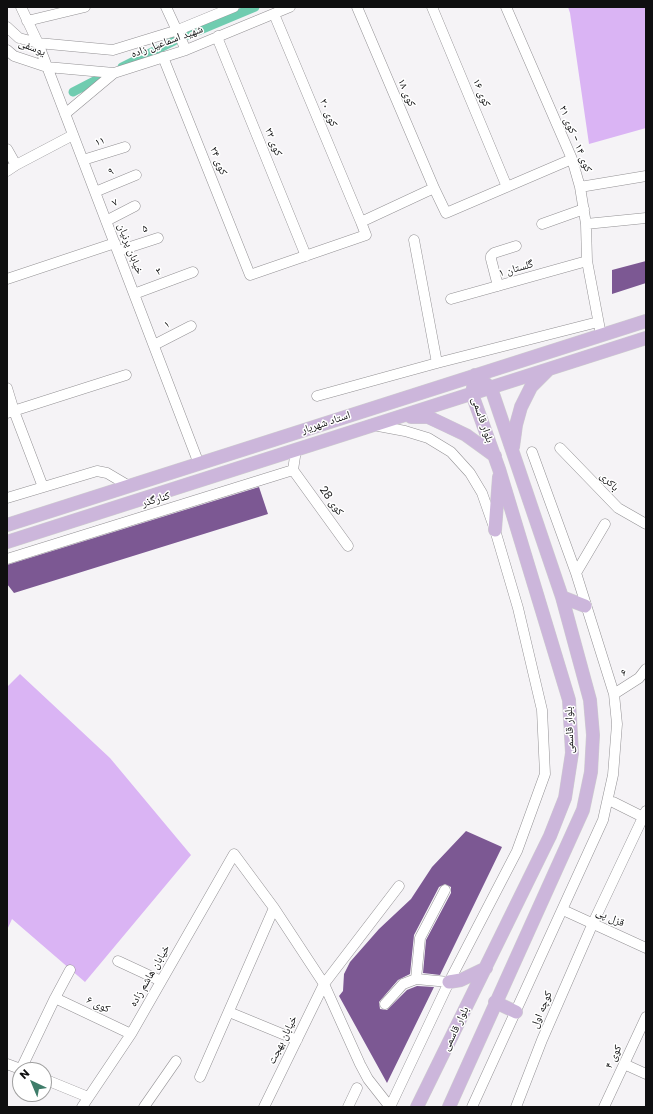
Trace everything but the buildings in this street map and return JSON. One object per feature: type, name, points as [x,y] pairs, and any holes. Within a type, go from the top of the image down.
[{"type":"main road","name":"استاد شهریار","points":[[7,525],[475,375],[599,328],[646,321]]},
{"type":"main road","name":"استاد شهریار","points":[[7,542],[646,338]]},
{"type":"main road","points":[[513,451],[516,425],[521,407],[531,387],[550,368]]},
{"type":"main road","name":"بلوار قاسمی","points":[[449,1107],[495,1002],[583,810],[591,772],[593,735],[590,700],[562,597],[491,388],[475,375]]},
{"type":"main road","name":"بلوار قاسمی","points":[[417,1107],[550,836],[565,798],[572,753],[569,700],[495,456],[472,394],[475,375]]},
{"type":"main road","points":[[401,416],[428,417],[466,436],[495,456]]},
{"type":"main road","points":[[495,530],[499,469]]},
{"type":"main road","points":[[562,597],[585,606]]},
{"type":"main road","points":[[449,982],[462,980],[486,968]]},
{"type":"main road","points":[[495,1002],[516,1012]]},
{"type":"street","name":"خیابان پرنیان","points":[[21,7],[38,43],[199,464]]},
{"type":"street","points":[[27,21],[85,7]]},
{"type":"street","points":[[166,7],[186,50]]},
{"type":"street","name":"شهید اسماعیل زاده","points":[[38,43],[113,50],[178,30],[234,7]]},
{"type":"street","name":"شهید اسماعیل زاده","points":[[47,67],[114,73],[186,50],[290,7]]},
{"type":"street","name":"کوی ۱۸","points":[[356,7],[446,213],[507,187]]},
{"type":"street","name":"کوی ۱۶","points":[[432,7],[507,187]]},
{"type":"street","name":"کوی ۱۴ - کوی ۲۱","points":[[506,7],[572,159],[580,187],[584,209],[587,261],[599,328]]},
{"type":"street","name":"کوی ۲۰","points":[[274,14],[361,222]]},
{"type":"street","name":"یوسفی","points":[[7,27],[19,38],[38,43]]},
{"type":"street","name":"کوی ۲۲","points":[[218,36],[219,42],[306,256]]},
{"type":"street","name":"یوسفی","points":[[7,50],[14,56],[47,67]]},
{"type":"street","name":"کوی ۲۴","points":[[163,57],[250,275],[306,256]]},
{"type":"street","points":[[65,114],[114,73]]},
{"type":"street","points":[[7,171],[73,135]]},
{"type":"street","name":"۱۱","points":[[83,160],[125,146]]},
{"type":"street","points":[[7,149],[16,165]]},
{"type":"street","points":[[507,187],[572,159]]},
{"type":"street","name":"۹","points":[[95,192],[136,175]]},
{"type":"street","points":[[580,187],[646,176]]},
{"type":"street","points":[[306,256],[366,235],[361,222],[434,188]]},
{"type":"street","name":"۷","points":[[106,221],[135,206]]},
{"type":"street","points":[[542,224],[584,209]]},
{"type":"street","points":[[586,224],[646,218]]},
{"type":"street","name":"۵","points":[[7,279],[116,247],[158,238]]},
{"type":"street","points":[[414,240],[437,363]]},
{"type":"street","points":[[498,286],[491,256],[494,253],[516,246]]},
{"type":"street","name":"۱ گلستان","points":[[451,299],[587,261]]},
{"type":"street","name":"۳","points":[[134,294],[193,272]]},
{"type":"street","name":"۱","points":[[154,345],[191,326]]},
{"type":"street","points":[[317,396],[437,363],[599,328]]},
{"type":"street","points":[[11,412],[126,375]]},
{"type":"street","points":[[7,388],[11,412],[44,487]]},
{"type":"street","points":[[274,908],[324,984],[368,1079],[390,1107],[449,982],[517,851],[545,774],[542,710],[518,608],[495,530],[482,494],[470,473],[451,452],[428,438],[405,431],[373,425]]},
{"type":"street","name":"باکری","points":[[560,448],[618,508],[646,524]]},
{"type":"street","points":[[293,470],[296,450]]},
{"type":"street","points":[[472,1107],[603,820],[613,775],[618,724],[614,694],[585,606],[576,573],[532,452]]},
{"type":"street","name":"کوی 28","points":[[293,470],[348,546]]},
{"type":"street","name":"کنارگذر","points":[[7,559],[293,470]]},
{"type":"street","points":[[7,498],[97,471],[107,473],[129,486]]},
{"type":"street","points":[[576,573],[605,524]]},
{"type":"street","name":"۶","points":[[614,694],[642,681],[646,669]]},
{"type":"street","points":[[613,802],[644,814]]},
{"type":"street","name":"کوچه اول","points":[[516,1107],[542,1040],[592,923],[644,814]]},
{"type":"street","name":"خیابان هاشم زاده","points":[[82,1107],[131,1034],[234,854],[274,908]]},
{"type":"street","name":"خیابان بهجت","points":[[264,1107],[324,984],[399,886]]},
{"type":"street","points":[[416,980],[420,938],[444,890]]},
{"type":"street","points":[[200,1077],[274,908]]},
{"type":"street","name":"قزل پی","points":[[563,910],[646,948]]},
{"type":"street","points":[[118,961],[161,981]]},
{"type":"street","points":[[26,1062],[54,998],[70,970]]},
{"type":"street","points":[[385,1004],[403,984],[416,980],[449,982]]},
{"type":"street","name":"کوی ۶","points":[[54,998],[131,1034]]},
{"type":"street","points":[[229,1012],[297,1040]]},
{"type":"street","name":"کوی ۴","points":[[604,1107],[646,1017]]},
{"type":"street","points":[[144,1107],[176,1061]]},
{"type":"street","points":[[624,1064],[646,1074]]},
{"type":"street","points":[[52,1082],[88,1096]]},
{"type":"street","points":[[348,1107],[357,1088]]},
{"type":"shaded area","points":[[568,7],[646,7],[646,128],[589,144]]},
{"type":"shaded area","points":[[20,674],[110,758],[191,855],[85,982],[12,919],[7,930],[7,687]]},
{"type":"waterway","points":[[188,35],[255,7]]},
{"type":"waterway","points":[[122,67],[174,41]]},
{"type":"waterway","points":[[73,92],[102,77]]}]
